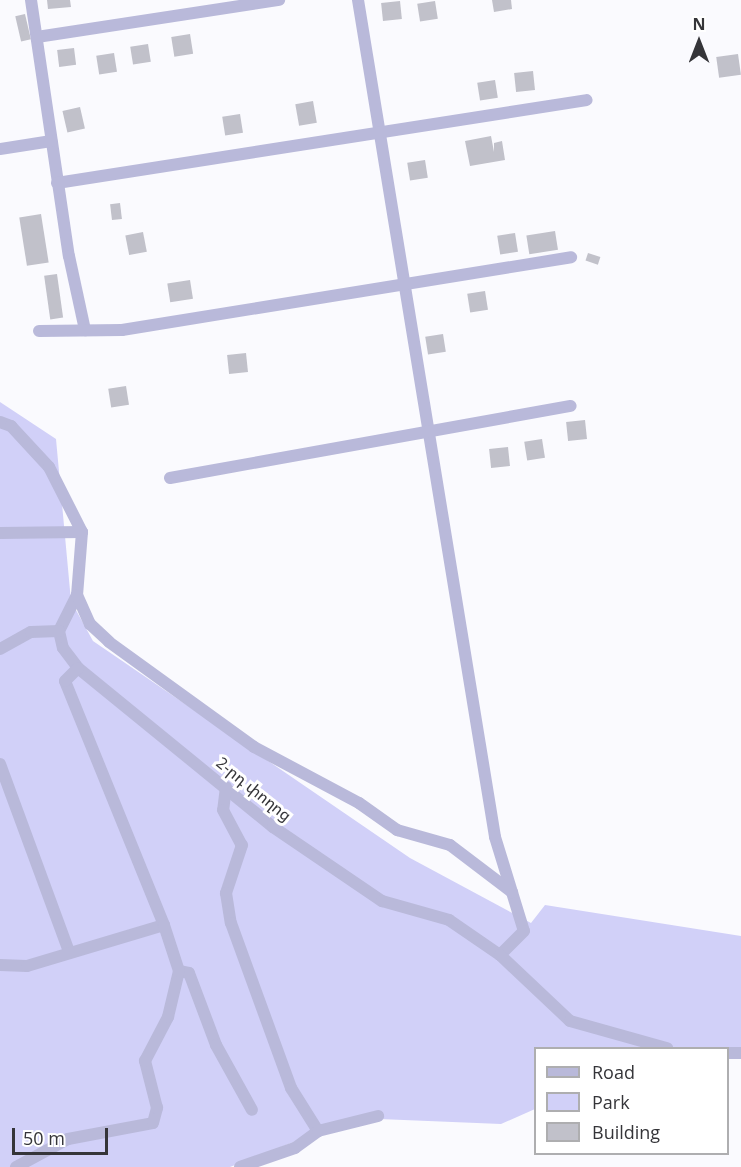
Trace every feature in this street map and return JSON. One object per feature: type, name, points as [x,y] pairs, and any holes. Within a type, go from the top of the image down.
[{"type":"street","points":[[31,0],[57,183],[85,330]]},
{"type":"street","points":[[37,37],[279,0]]},
{"type":"street","points":[[358,0],[495,837],[524,931],[500,955]]},
{"type":"street","points":[[57,183],[380,136],[587,100]]},
{"type":"street","points":[[0,149],[51,141]]},
{"type":"street","points":[[39,331],[122,330],[571,257]]},
{"type":"street","points":[[170,478],[429,434],[571,406]]},
{"type":"street","points":[[0,422],[11,426],[49,467],[82,532],[77,596],[59,631],[31,632],[0,649]]},
{"type":"street","points":[[0,533],[82,532]]},
{"type":"street","points":[[77,596],[90,624],[109,642],[254,747],[359,803],[397,830],[450,845],[512,891]]},
{"type":"street","name":"2-րդ փողոց","points":[[59,631],[63,648],[78,668],[273,827],[382,901],[449,920],[500,955],[570,1021],[663,1047]]},
{"type":"street","points":[[16,1167],[68,1139],[153,1123],[157,1108],[146,1061],[168,1017],[179,971],[164,925],[65,681],[78,668]]},
{"type":"street","points":[[0,764],[69,952]]},
{"type":"street","points":[[226,787],[223,810],[242,845],[226,893],[231,922],[291,1088],[318,1131]]},
{"type":"street","points":[[0,965],[27,966],[164,925]]},
{"type":"street","points":[[179,971],[189,973],[216,1045],[252,1110]]},
{"type":"street","points":[[240,1167],[295,1148],[318,1131],[378,1116]]},
{"type":"green space","points":[[0,402],[56,439],[71,601],[93,641],[410,858],[531,923],[545,905],[741,936],[741,1050],[729,1050],[729,1047],[534,1047],[534,1109],[501,1124],[355,1118],[230,1167],[0,1167]]},
{"type":"building","points":[[47,0],[70,0],[71,7],[48,9]]},
{"type":"building","points":[[492,0],[511,0],[512,9],[494,12]]},
{"type":"building","points":[[400,1],[402,19],[383,21],[381,3]]},
{"type":"building","points":[[435,1],[438,19],[420,22],[417,4]]},
{"type":"building","points":[[25,14],[31,39],[21,42],[15,16]]},
{"type":"building","points":[[190,34],[193,54],[174,57],[171,37]]},
{"type":"building","points":[[148,44],[151,62],[133,65],[130,47]]},
{"type":"building","points":[[74,48],[76,65],[59,67],[57,50]]},
{"type":"building","points":[[114,53],[117,72],[99,75],[96,56]]},
{"type":"building","points":[[738,54],[741,75],[719,78],[716,57]]},
{"type":"building","points":[[533,71],[535,90],[516,92],[514,73]]},
{"type":"building","points":[[495,80],[498,98],[480,101],[477,83]]},
{"type":"building","points":[[313,101],[317,123],[299,126],[295,104]]},
{"type":"building","points":[[80,107],[85,128],[67,132],[62,111]]},
{"type":"building","points":[[240,114],[243,133],[225,136],[222,117]]},
{"type":"building","points":[[491,136],[494,152],[494,143],[502,141],[505,160],[470,166],[465,141]]},
{"type":"building","points":[[425,160],[428,178],[410,181],[407,163]]},
{"type":"building","points":[[120,203],[122,219],[112,220],[110,204]]},
{"type":"building","points":[[41,214],[49,262],[27,266],[19,217]]},
{"type":"building","points":[[555,231],[558,250],[529,254],[526,236]]},
{"type":"building","points":[[143,232],[147,252],[129,255],[125,235]]},
{"type":"building","points":[[515,233],[518,252],[500,255],[497,236]]},
{"type":"building","points":[[588,253],[600,257],[598,265],[586,261]]},
{"type":"building","points":[[57,274],[63,318],[50,319],[44,276]]},
{"type":"building","points":[[190,280],[193,299],[170,302],[167,284]]},
{"type":"building","points":[[485,291],[488,310],[470,313],[467,294]]},
{"type":"building","points":[[443,334],[446,352],[428,355],[425,337]]},
{"type":"building","points":[[246,353],[248,372],[229,374],[227,355]]},
{"type":"building","points":[[126,386],[129,405],[111,408],[108,389]]},
{"type":"building","points":[[585,420],[587,439],[568,441],[566,422]]},
{"type":"building","points":[[542,439],[545,458],[527,461],[524,442]]},
{"type":"building","points":[[508,447],[510,466],[491,468],[489,449]]}]
